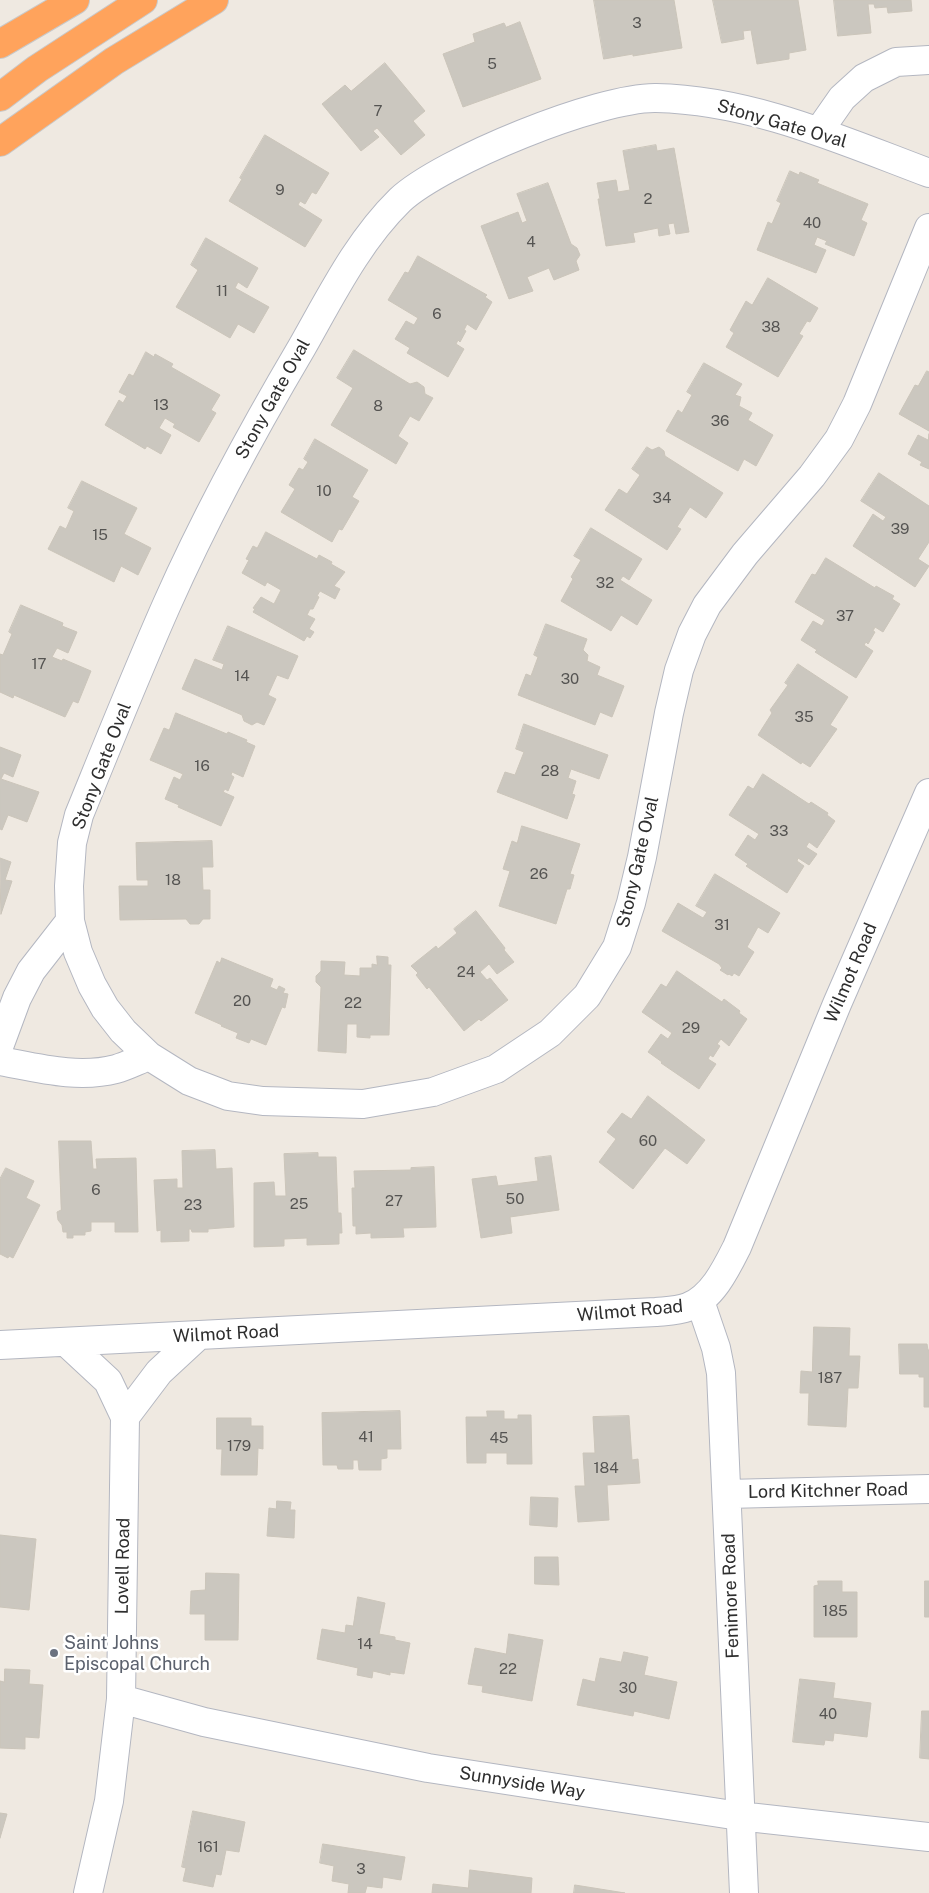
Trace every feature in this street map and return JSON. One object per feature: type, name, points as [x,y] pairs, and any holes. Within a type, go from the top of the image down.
[{"type":"highway","points":[[0,44],[75,0]]},
{"type":"highway","points":[[0,97],[37,69],[143,0]]},
{"type":"highway","points":[[0,142],[114,61],[214,0]]},
{"type":"street","points":[[819,131],[842,98],[864,78],[896,62],[929,60]]},
{"type":"street","name":"Stony Gate Oval","points":[[929,173],[819,131],[765,114],[717,103],[652,98],[621,102],[556,122],[462,161],[425,181],[400,200],[372,232],[350,264],[280,384],[225,486],[168,603],[80,814],[72,843],[69,886],[70,921],[78,952],[92,985],[101,1000],[124,1030],[149,1056],[189,1081],[228,1096],[284,1102],[363,1104],[433,1092],[496,1069],[550,1032],[587,996],[617,947],[632,902],[669,713],[679,670],[692,634],[707,605],[744,554],[812,476],[839,439],[857,404],[929,228]]},
{"type":"street","name":"Wilmot Road","points":[[0,1345],[656,1312],[686,1308],[700,1301],[720,1277],[737,1247],[837,1004],[929,793]]},
{"type":"street","points":[[0,1044],[17,998],[31,970],[70,921]]},
{"type":"street","points":[[0,1061],[80,1074],[116,1069],[149,1056]]},
{"type":"street","name":"Fenimore Road","points":[[700,1301],[719,1362],[727,1494],[739,1816],[744,1893]]},
{"type":"street","points":[[125,1417],[159,1372],[199,1335]]},
{"type":"street","name":"Lovell Road","points":[[66,1342],[108,1381],[125,1417],[121,1699],[109,1801],[88,1893]]},
{"type":"street","name":"Lord Kitchner Road","points":[[727,1494],[929,1489]]},
{"type":"street","name":"Sunnyside Way","points":[[121,1699],[204,1722],[428,1768],[739,1816],[929,1837]]},
{"type":"building","points":[[594,0],[674,0],[682,48],[604,59]]},
{"type":"building","points":[[713,0],[798,0],[806,50],[789,53],[789,59],[757,64],[751,30],[743,31],[744,39],[722,43]]},
{"type":"building","points":[[834,0],[911,0],[912,11],[888,13],[887,7],[875,8],[874,4],[868,4],[871,33],[838,36]]},
{"type":"building","points":[[520,22],[541,79],[463,107],[443,54],[475,42],[473,34],[504,23],[506,27]]},
{"type":"building","points":[[385,63],[425,111],[413,121],[425,135],[401,155],[377,128],[373,131],[379,137],[361,151],[322,104],[345,85],[351,91]]},
{"type":"building","points":[[265,135],[329,173],[316,194],[312,192],[305,204],[300,201],[298,205],[322,220],[305,247],[229,201]]},
{"type":"building","points":[[656,145],[657,151],[674,148],[689,232],[676,234],[674,223],[668,224],[670,234],[659,236],[658,228],[633,233],[635,242],[606,246],[597,183],[616,180],[618,192],[630,190],[623,151]]},
{"type":"building","points":[[790,171],[799,175],[800,172],[819,180],[817,183],[868,204],[861,220],[867,223],[854,256],[825,244],[827,241],[817,237],[814,245],[826,250],[816,273],[757,250],[768,222],[772,224],[781,203],[777,201]]},
{"type":"building","points":[[548,183],[571,244],[577,248],[580,255],[576,261],[579,270],[554,280],[549,268],[527,277],[533,291],[509,299],[481,226],[518,212],[522,223],[527,221],[517,194]]},
{"type":"building","points":[[206,238],[258,268],[247,288],[238,282],[235,288],[269,307],[254,333],[238,324],[230,338],[176,307],[198,270],[191,265]]},
{"type":"building","points":[[418,256],[487,295],[485,297],[492,302],[476,330],[467,324],[464,330],[466,331],[460,342],[458,340],[456,344],[464,349],[448,377],[407,353],[410,348],[395,339],[406,321],[414,325],[418,318],[388,300],[405,272],[408,273]]},
{"type":"building","points":[[768,278],[818,308],[810,322],[807,321],[799,334],[803,336],[778,377],[726,347],[734,333],[730,330],[746,301],[752,305]]},
{"type":"building","points":[[354,350],[410,384],[417,382],[424,387],[425,394],[433,398],[419,421],[410,416],[398,436],[408,443],[396,464],[331,425],[353,388],[337,378]]},
{"type":"building","points":[[146,352],[154,357],[155,354],[173,364],[171,367],[220,395],[211,410],[216,413],[199,442],[173,427],[175,424],[165,418],[159,428],[171,435],[161,454],[147,446],[145,449],[105,425],[119,400],[123,403],[127,396],[119,392],[129,374],[133,376]]},
{"type":"building","points":[[704,363],[742,384],[735,395],[741,397],[739,406],[752,413],[748,420],[773,435],[756,466],[744,459],[738,471],[666,431],[678,410],[682,413],[692,395],[687,392]]},
{"type":"building","points":[[927,371],[929,372],[929,431],[899,414],[915,385],[918,386]]},
{"type":"building","points":[[929,434],[929,469],[920,465],[922,462],[908,454],[918,435],[928,440]]},
{"type":"building","points":[[315,439],[368,470],[352,497],[359,501],[342,530],[339,529],[332,542],[281,512],[295,489],[289,485],[299,468],[303,470],[308,462],[304,459]]},
{"type":"building","points":[[647,447],[652,450],[659,447],[664,451],[665,456],[723,493],[706,518],[690,507],[677,527],[681,529],[667,550],[605,510],[619,489],[627,494],[640,475],[632,469]]},
{"type":"building","points":[[879,473],[929,506],[929,542],[918,559],[929,566],[915,587],[853,546],[873,514],[883,521],[886,517],[861,501]]},
{"type":"building","points":[[82,481],[137,508],[124,534],[151,548],[138,575],[121,566],[114,582],[48,549],[60,526],[66,529],[74,511],[68,508]]},
{"type":"building","points":[[591,528],[642,559],[629,580],[623,576],[620,580],[652,600],[637,625],[621,615],[611,631],[561,601],[573,579],[571,577],[581,560],[574,556]]},
{"type":"building","points":[[266,532],[317,559],[319,555],[345,572],[334,586],[340,589],[335,599],[320,591],[317,596],[319,597],[313,609],[310,609],[307,615],[315,619],[309,629],[314,632],[310,638],[307,636],[304,641],[253,612],[255,609],[253,608],[261,597],[274,604],[281,590],[267,582],[265,586],[242,573],[249,560],[246,559],[253,546],[257,548]]},
{"type":"building","points":[[826,558],[875,588],[876,586],[894,596],[892,599],[900,604],[883,632],[875,627],[873,631],[875,632],[868,644],[866,642],[864,645],[873,651],[856,678],[815,652],[817,650],[801,640],[813,621],[822,626],[825,620],[795,602],[812,574],[815,575]]},
{"type":"building","points":[[21,605],[63,623],[62,626],[77,632],[68,653],[57,648],[52,657],[62,661],[63,659],[91,671],[78,703],[73,701],[65,717],[14,695],[13,698],[0,692],[0,654],[3,655],[12,634],[9,632]]},
{"type":"building","points":[[546,624],[587,639],[583,650],[588,655],[587,661],[600,667],[597,675],[624,686],[612,717],[600,712],[595,725],[518,695],[526,674],[531,676],[538,657],[534,655]]},
{"type":"building","points":[[228,626],[298,656],[288,679],[277,675],[268,695],[276,699],[264,725],[257,722],[252,725],[244,721],[242,715],[182,689],[195,659],[222,670],[224,664],[213,660]]},
{"type":"building","points":[[798,664],[848,697],[830,725],[837,729],[810,767],[802,762],[801,764],[758,735],[772,713],[770,710],[788,685],[785,683]]},
{"type":"building","points":[[176,713],[227,734],[228,732],[247,740],[246,742],[255,746],[243,777],[232,772],[231,775],[234,777],[228,791],[225,789],[223,792],[234,797],[221,826],[178,807],[179,805],[165,799],[174,777],[180,780],[183,774],[150,760],[164,728],[169,730]]},
{"type":"building","points":[[524,724],[608,755],[599,779],[571,769],[568,778],[576,781],[572,794],[575,795],[567,819],[497,792],[505,772],[515,775],[524,752],[516,749]]},
{"type":"building","points":[[0,747],[21,755],[13,777],[4,773],[1,779],[39,792],[27,822],[8,815],[2,830],[0,829]]},
{"type":"building","points":[[763,774],[809,804],[811,802],[828,813],[827,815],[835,821],[817,848],[809,842],[806,847],[817,854],[809,865],[798,858],[797,861],[804,866],[787,893],[746,866],[748,864],[735,855],[748,835],[755,840],[759,834],[729,815],[748,786],[753,789]]},
{"type":"building","points":[[522,826],[580,844],[570,874],[574,875],[570,889],[567,889],[556,924],[499,906],[510,871],[503,869],[512,841],[517,843]]},
{"type":"building","points":[[212,841],[213,867],[202,867],[203,890],[210,890],[210,919],[203,919],[199,924],[190,924],[186,919],[120,920],[119,886],[148,886],[148,880],[137,880],[136,843]]},
{"type":"building","points":[[0,858],[11,862],[5,880],[12,881],[1,914]]},
{"type":"building","points":[[715,874],[780,913],[768,933],[758,927],[747,947],[754,952],[739,976],[734,973],[732,976],[728,975],[720,970],[722,968],[719,964],[662,931],[678,903],[703,918],[707,912],[696,906]]},
{"type":"building","points":[[476,911],[514,962],[497,974],[489,964],[480,972],[487,980],[490,978],[508,1000],[481,1021],[479,1019],[464,1031],[429,987],[427,989],[416,975],[418,973],[411,966],[436,946],[438,949],[457,933],[454,929]]},
{"type":"building","points":[[377,956],[388,957],[388,965],[391,965],[389,1035],[370,1035],[370,1038],[357,1037],[357,1024],[347,1024],[346,1053],[318,1051],[321,987],[316,982],[316,976],[321,971],[321,961],[345,962],[344,975],[360,976],[360,968],[372,968],[372,964],[377,965]]},
{"type":"building","points":[[222,958],[273,979],[270,987],[277,990],[279,986],[285,989],[283,993],[288,994],[285,1008],[282,1007],[266,1045],[251,1039],[249,1043],[236,1038],[238,1033],[195,1013],[217,961],[220,963]]},
{"type":"building","points":[[677,971],[722,1002],[724,999],[747,1019],[729,1046],[721,1039],[717,1044],[720,1046],[713,1057],[710,1055],[708,1059],[716,1064],[699,1089],[648,1052],[661,1034],[668,1039],[672,1033],[642,1012],[661,984],[666,987]]},
{"type":"building","points":[[648,1096],[705,1140],[687,1164],[665,1148],[633,1189],[599,1162],[616,1139],[607,1132],[622,1113],[631,1119]]},
{"type":"building","points":[[59,1141],[91,1141],[93,1169],[97,1169],[96,1159],[136,1158],[138,1232],[115,1232],[115,1222],[91,1222],[91,1231],[85,1232],[85,1235],[73,1235],[73,1238],[67,1238],[67,1232],[63,1232],[57,1212],[61,1210]]},
{"type":"building","points":[[215,1150],[216,1169],[232,1168],[234,1227],[208,1229],[208,1232],[192,1232],[189,1229],[189,1241],[161,1242],[161,1230],[157,1231],[154,1180],[177,1179],[177,1188],[183,1188],[182,1151]]},
{"type":"building","points":[[318,1153],[318,1157],[336,1157],[338,1213],[341,1213],[342,1233],[339,1233],[339,1244],[307,1245],[307,1238],[284,1239],[284,1246],[254,1247],[254,1183],[274,1182],[275,1196],[286,1196],[284,1154]]},
{"type":"building","points":[[551,1156],[559,1210],[510,1217],[512,1233],[481,1238],[472,1179],[496,1176],[498,1186],[538,1181],[535,1158]]},
{"type":"building","points":[[434,1167],[436,1227],[403,1228],[404,1237],[371,1238],[371,1233],[356,1234],[356,1226],[353,1226],[352,1188],[355,1188],[354,1171],[411,1170],[411,1168]]},
{"type":"building","points":[[6,1168],[34,1181],[26,1198],[40,1205],[13,1258],[0,1254],[0,1179]]},
{"type":"building","points":[[814,1327],[850,1328],[849,1356],[860,1356],[858,1388],[848,1388],[846,1427],[808,1425],[809,1393],[800,1393],[801,1371],[812,1372]]},
{"type":"building","points":[[899,1344],[927,1344],[929,1350],[929,1407],[924,1407],[924,1377],[919,1377],[919,1374],[900,1374]]},
{"type":"building","points":[[400,1411],[401,1449],[387,1449],[387,1458],[381,1459],[381,1470],[359,1470],[358,1460],[353,1460],[353,1469],[338,1469],[337,1465],[323,1465],[322,1413]]},
{"type":"building","points":[[487,1411],[504,1411],[504,1419],[518,1419],[518,1415],[531,1415],[532,1464],[507,1464],[507,1453],[486,1453],[486,1463],[467,1463],[466,1417],[487,1417]]},
{"type":"building","points":[[629,1416],[632,1460],[638,1459],[640,1483],[607,1485],[609,1520],[578,1522],[575,1486],[585,1486],[583,1453],[595,1453],[593,1417]]},
{"type":"building","points":[[217,1418],[251,1418],[251,1426],[263,1426],[263,1449],[258,1448],[257,1475],[221,1475],[222,1449],[217,1449]]},
{"type":"building","points":[[531,1497],[558,1498],[557,1527],[530,1525]]},
{"type":"building","points":[[277,1501],[291,1502],[290,1510],[295,1510],[294,1538],[267,1536],[269,1508],[276,1509]]},
{"type":"building","points":[[0,1535],[36,1539],[29,1610],[0,1607]]},
{"type":"building","points":[[535,1557],[558,1557],[559,1585],[535,1584]]},
{"type":"building","points":[[206,1573],[239,1574],[238,1640],[205,1640],[205,1614],[190,1614],[191,1591],[205,1590]]},
{"type":"building","points":[[818,1581],[842,1581],[842,1592],[857,1592],[857,1637],[814,1637],[814,1586],[818,1585]]},
{"type":"building","points":[[925,1581],[929,1581],[929,1617],[925,1617]]},
{"type":"building","points":[[358,1597],[385,1603],[379,1634],[395,1637],[395,1640],[410,1643],[404,1674],[390,1672],[390,1675],[373,1671],[372,1678],[357,1675],[358,1668],[317,1659],[322,1629],[345,1633],[346,1625],[353,1626]]},
{"type":"building","points":[[509,1634],[543,1640],[532,1701],[482,1692],[483,1686],[468,1684],[475,1648],[506,1654]]},
{"type":"building","points":[[624,1652],[648,1657],[644,1675],[677,1682],[669,1719],[634,1711],[633,1716],[577,1705],[583,1679],[595,1682],[600,1658],[621,1662]]},
{"type":"building","points":[[5,1669],[30,1670],[29,1684],[43,1685],[39,1738],[25,1737],[25,1749],[0,1748],[0,1681],[4,1682]]},
{"type":"building","points":[[800,1679],[835,1683],[833,1698],[871,1703],[867,1737],[834,1733],[833,1741],[825,1740],[824,1745],[793,1742]]},
{"type":"building","points":[[922,1711],[929,1711],[929,1759],[920,1758]]},
{"type":"building","points":[[193,1811],[245,1822],[239,1852],[226,1850],[221,1875],[216,1874],[213,1887],[183,1881],[186,1868],[182,1867]]},
{"type":"building","points":[[0,1813],[7,1814],[0,1838]]},
{"type":"building","points":[[323,1844],[405,1857],[401,1880],[383,1877],[382,1888],[367,1886],[365,1893],[348,1893],[349,1884],[332,1881],[334,1866],[320,1863]]},
{"type":"building","points":[[470,1870],[532,1878],[531,1893],[432,1893],[433,1884],[468,1888]]},
{"type":"building","points":[[575,1885],[625,1893],[574,1893]]},
{"type":"place","name":"Saint Johns Episcopal Church","points":[[54,1653]]}]
